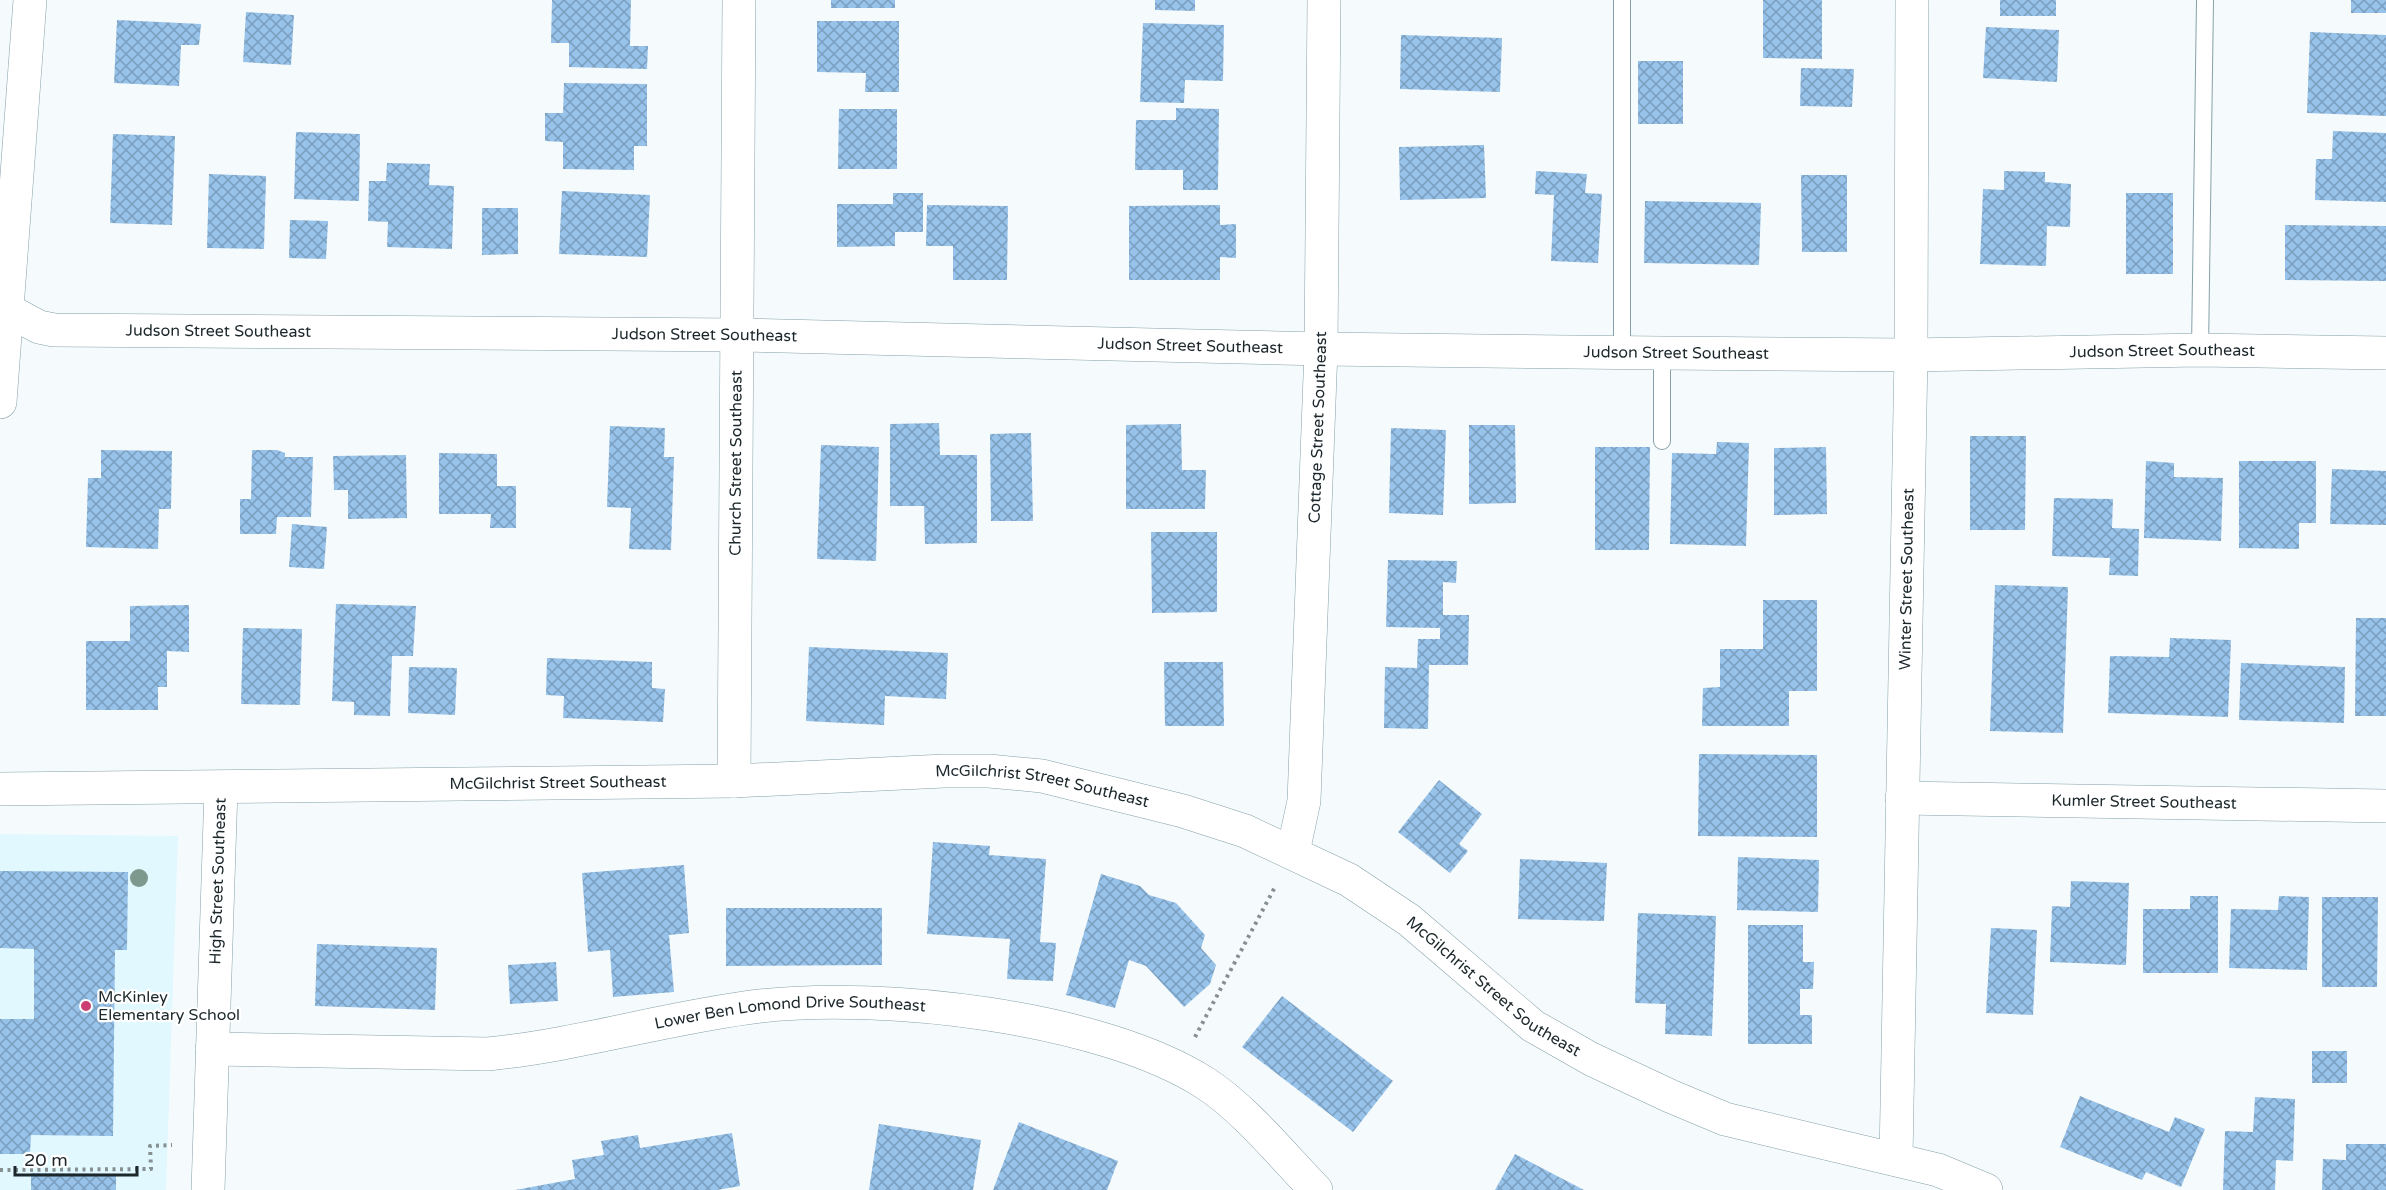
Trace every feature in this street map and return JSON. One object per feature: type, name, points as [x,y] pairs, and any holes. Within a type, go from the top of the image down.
[{"type":"street","points":[[0,402],[3,308],[30,0]]},
{"type":"street","name":"Church Street Southeast","points":[[734,781],[739,335],[739,0]]},
{"type":"street","name":"Cottage Street Southeast","points":[[1293,852],[1304,801],[1321,349],[1324,0]]},
{"type":"street","name":"Winter Street Southeast","points":[[1896,1159],[1911,355],[1912,0]]},
{"type":"street","name":"Judson Street Southeast","points":[[3,308],[39,327],[54,330],[739,335],[1321,349],[1662,353],[1911,355],[2200,350],[2386,353]]},
{"type":"street","name":"McGilchrist Street Southeast","points":[[0,789],[734,781],[944,771],[989,771],[1042,776],[1183,811],[1245,831],[1349,880],[1409,920],[1533,1026],[1591,1059],[1725,1119],[1819,1144],[1938,1170],[1986,1190]]},
{"type":"street","name":"High Street Southeast","points":[[208,1190],[221,788]]},
{"type":"street","name":"Kumler Street Southeast","points":[[1902,798],[2386,806]]},
{"type":"street","name":"Lower Ben Lomond Drive Southeast","points":[[212,1049],[488,1054],[527,1050],[712,1013],[760,1006],[824,1002],[944,1009],[1038,1023],[1101,1039],[1178,1070],[1206,1084],[1247,1119],[1316,1190]]},
{"type":"lane","points":[[1622,0],[1622,352]]},
{"type":"lane","points":[[2200,350],[2205,0]]},
{"type":"lane","points":[[1662,353],[1662,441]]},
{"type":"path","points":[[1178,1070],[1293,852]]},
{"type":"path","points":[[0,1170],[151,1169],[150,1146],[209,1145]]},
{"type":"shaded area","name":"McKinley Elementary School","points":[[0,834],[178,836],[166,1190],[0,1190]]},
{"type":"building","points":[[552,0],[631,0],[630,46],[648,46],[647,69],[569,67],[569,43],[551,43]]},
{"type":"building","points":[[831,0],[895,0],[895,8],[831,8]]},
{"type":"building","points":[[1155,0],[1195,0],[1195,11],[1155,10]]},
{"type":"building","points":[[1763,0],[1822,0],[1822,59],[1763,58]]},
{"type":"building","points":[[2000,0],[2056,0],[2056,16],[2000,16]]},
{"type":"building","points":[[2351,0],[2386,0],[2386,13],[2351,13]]},
{"type":"building","points":[[246,12],[294,15],[291,65],[243,62]]},
{"type":"building","points":[[117,20],[201,24],[199,45],[181,45],[179,86],[114,83]]},
{"type":"building","points":[[817,21],[899,21],[899,92],[865,92],[866,73],[817,72]]},
{"type":"building","points":[[1143,23],[1224,25],[1223,81],[1185,80],[1184,103],[1140,102]]},
{"type":"building","points":[[1986,27],[2059,30],[2057,82],[1983,78]]},
{"type":"building","points":[[2310,32],[2386,35],[2386,116],[2307,113]]},
{"type":"building","points":[[1401,35],[1502,38],[1500,92],[1400,89]]},
{"type":"building","points":[[1638,61],[1683,61],[1683,124],[1638,124]]},
{"type":"building","points":[[1801,68],[1854,69],[1852,107],[1800,106]]},
{"type":"building","points":[[564,83],[647,84],[647,146],[634,146],[634,170],[563,169],[563,142],[545,141],[545,113],[563,113]]},
{"type":"building","points":[[1176,108],[1219,109],[1218,190],[1183,190],[1183,170],[1135,170],[1136,120],[1176,120]]},
{"type":"building","points":[[839,109],[897,109],[897,169],[838,169]]},
{"type":"building","points":[[2333,131],[2386,133],[2386,202],[2315,200],[2316,159],[2332,159]]},
{"type":"building","points":[[296,132],[360,134],[359,201],[294,199]]},
{"type":"building","points":[[113,134],[175,136],[172,225],[110,223]]},
{"type":"building","points":[[1484,145],[1486,198],[1400,200],[1399,147]]},
{"type":"building","points":[[387,163],[430,164],[429,185],[454,186],[452,249],[387,247],[388,222],[368,221],[369,181],[386,181]]},
{"type":"building","points":[[1536,171],[1587,174],[1585,193],[1602,194],[1598,263],[1551,261],[1554,195],[1535,194]]},
{"type":"building","points":[[2004,171],[2045,172],[2045,182],[2071,184],[2070,227],[2047,226],[2046,266],[1980,264],[1983,189],[2004,190]]},
{"type":"building","points":[[209,174],[266,176],[264,249],[207,248]]},
{"type":"building","points":[[1801,175],[1847,175],[1847,252],[1802,252]]},
{"type":"building","points":[[562,191],[650,195],[647,257],[559,254]]},
{"type":"building","points":[[893,193],[923,193],[923,232],[895,232],[895,246],[837,247],[837,204],[893,204]]},
{"type":"building","points":[[2126,193],[2173,193],[2173,274],[2126,274]]},
{"type":"building","points":[[1645,201],[1761,203],[1759,265],[1644,263]]},
{"type":"building","points":[[927,205],[1008,206],[1007,280],[953,280],[953,246],[926,246]]},
{"type":"building","points":[[1220,205],[1220,225],[1236,224],[1236,258],[1220,257],[1220,280],[1129,280],[1129,206]]},
{"type":"building","points":[[482,208],[518,208],[518,254],[482,255]]},
{"type":"building","points":[[290,220],[328,221],[326,259],[289,258]]},
{"type":"building","points":[[2285,225],[2386,226],[2386,281],[2285,280]]},
{"type":"building","points":[[939,423],[940,455],[977,455],[977,543],[925,544],[924,506],[890,506],[890,424]]},
{"type":"building","points":[[1181,424],[1182,470],[1206,470],[1205,509],[1126,509],[1126,425]]},
{"type":"building","points":[[1469,425],[1515,425],[1516,503],[1469,504]]},
{"type":"building","points":[[610,426],[665,428],[664,457],[674,457],[671,550],[629,549],[631,508],[607,507]]},
{"type":"building","points":[[1391,428],[1446,430],[1443,515],[1389,513]]},
{"type":"building","points":[[1031,433],[1033,521],[991,521],[990,434]]},
{"type":"building","points":[[1970,436],[2026,436],[2025,530],[1970,530]]},
{"type":"building","points":[[1717,442],[1749,443],[1746,546],[1670,544],[1672,453],[1716,454]]},
{"type":"building","points":[[821,445],[879,447],[876,561],[817,559]]},
{"type":"building","points":[[1595,447],[1650,447],[1649,550],[1595,550]]},
{"type":"building","points":[[1826,447],[1827,514],[1774,515],[1774,448]]},
{"type":"building","points":[[101,450],[172,451],[171,509],[159,509],[158,549],[86,547],[88,478],[101,478]]},
{"type":"building","points":[[252,450],[277,450],[285,453],[285,457],[313,457],[311,517],[277,517],[276,534],[240,534],[240,499],[251,499]]},
{"type":"building","points":[[439,453],[497,454],[497,486],[516,486],[516,528],[490,528],[491,514],[439,514]]},
{"type":"building","points":[[406,455],[407,518],[348,519],[348,490],[334,490],[333,456]]},
{"type":"building","points":[[2146,461],[2174,463],[2174,477],[2223,478],[2221,541],[2144,538]]},
{"type":"building","points":[[2239,461],[2316,461],[2316,523],[2299,523],[2299,549],[2239,548]]},
{"type":"building","points":[[2332,469],[2386,471],[2386,525],[2330,524]]},
{"type":"building","points":[[2054,498],[2113,499],[2112,528],[2139,529],[2138,576],[2109,575],[2110,558],[2052,556]]},
{"type":"building","points":[[292,524],[327,527],[324,569],[289,567]]},
{"type":"building","points":[[1151,532],[1217,532],[1217,612],[1152,613]]},
{"type":"building","points":[[1388,560],[1457,561],[1456,583],[1443,582],[1443,615],[1469,615],[1468,665],[1429,665],[1428,729],[1384,728],[1385,667],[1417,668],[1418,639],[1440,639],[1440,628],[1386,627]]},
{"type":"building","points":[[1995,585],[2068,587],[2063,733],[1990,731]]},
{"type":"building","points":[[1763,600],[1817,600],[1817,691],[1789,691],[1789,726],[1702,726],[1703,688],[1720,687],[1720,649],[1763,649]]},
{"type":"building","points":[[336,604],[416,606],[413,656],[392,656],[390,716],[354,715],[354,702],[332,701]]},
{"type":"building","points":[[189,605],[189,652],[167,651],[167,687],[158,687],[158,710],[86,710],[86,641],[130,641],[130,606]]},
{"type":"building","points":[[2356,618],[2386,618],[2386,716],[2355,716]]},
{"type":"building","points":[[243,628],[302,629],[300,705],[241,704]]},
{"type":"building","points":[[2170,638],[2231,640],[2228,717],[2108,713],[2110,656],[2169,657]]},
{"type":"building","points":[[809,647],[948,653],[946,699],[885,696],[884,725],[806,721]]},
{"type":"building","points":[[547,658],[652,662],[652,688],[665,689],[663,722],[563,718],[564,696],[546,695]]},
{"type":"building","points":[[1164,662],[1223,662],[1224,726],[1165,726]]},
{"type":"building","points":[[2241,663],[2345,667],[2344,723],[2239,720]]},
{"type":"building","points":[[409,667],[457,668],[455,715],[408,713]]},
{"type":"building","points":[[1699,754],[1817,755],[1817,837],[1698,836]]},
{"type":"building","points":[[1439,780],[1482,814],[1459,844],[1468,851],[1450,873],[1398,832]]},
{"type":"building","points":[[933,842],[990,846],[989,855],[1046,859],[1040,942],[1056,943],[1053,981],[1007,979],[1010,939],[927,934]]},
{"type":"building","points":[[1738,857],[1819,860],[1818,912],[1737,910]]},
{"type":"building","points":[[1520,859],[1607,863],[1604,921],[1518,919]]},
{"type":"building","points":[[684,865],[689,933],[669,935],[674,992],[613,997],[610,950],[588,952],[582,873]]},
{"type":"building","points":[[0,871],[128,872],[127,950],[115,950],[113,1136],[31,1135],[30,1154],[0,1154],[0,1019],[34,1019],[34,949],[0,948]]},
{"type":"building","points":[[1101,874],[1140,886],[1149,895],[1176,903],[1205,935],[1201,948],[1216,965],[1210,984],[1184,1007],[1146,966],[1129,960],[1115,1008],[1066,995]]},
{"type":"building","points":[[2071,881],[2129,883],[2126,965],[2050,962],[2052,906],[2070,907]]},
{"type":"building","points":[[2190,896],[2218,896],[2218,973],[2143,973],[2143,909],[2190,909]]},
{"type":"building","points":[[2279,896],[2309,897],[2307,970],[2229,968],[2231,909],[2278,910]]},
{"type":"building","points":[[2322,897],[2378,897],[2377,987],[2322,987]]},
{"type":"building","points":[[726,908],[882,908],[882,965],[726,966]]},
{"type":"building","points":[[1638,913],[1716,916],[1712,1036],[1665,1034],[1666,1004],[1635,1003]]},
{"type":"building","points":[[1748,925],[1803,925],[1803,962],[1814,962],[1813,989],[1800,989],[1800,1015],[1812,1015],[1812,1044],[1748,1044]]},
{"type":"building","points":[[1991,928],[2037,930],[2033,1015],[1986,1013]]},
{"type":"building","points":[[317,944],[437,948],[435,1010],[315,1006]]},
{"type":"building","points":[[556,962],[558,1001],[510,1004],[508,965]]},
{"type":"building","points":[[1282,996],[1393,1081],[1353,1132],[1242,1047]]},
{"type":"building","points":[[2312,1051],[2347,1051],[2347,1083],[2312,1083]]},
{"type":"building","points":[[2080,1096],[2169,1132],[2175,1117],[2205,1129],[2181,1187],[2146,1172],[2142,1180],[2060,1147]]},
{"type":"building","points":[[2255,1097],[2295,1099],[2293,1161],[2276,1160],[2275,1190],[2223,1190],[2225,1131],[2253,1132]]},
{"type":"building","points":[[1019,1122],[1118,1161],[1107,1190],[993,1190]]},
{"type":"building","points":[[879,1124],[981,1140],[973,1190],[869,1190]]},
{"type":"building","points":[[732,1133],[740,1186],[717,1190],[515,1190],[575,1179],[572,1160],[604,1155],[601,1141],[638,1135],[640,1148]]},
{"type":"building","points":[[2346,1144],[2386,1144],[2386,1190],[2322,1190],[2323,1159],[2346,1160]]},
{"type":"building","points":[[1515,1154],[1584,1190],[1495,1190]]},
{"type":"building","points":[[31,1173],[116,1174],[116,1190],[31,1190]]},
{"type":"place","name":"McKinley Elementary School","points":[[86,1006]]}]
